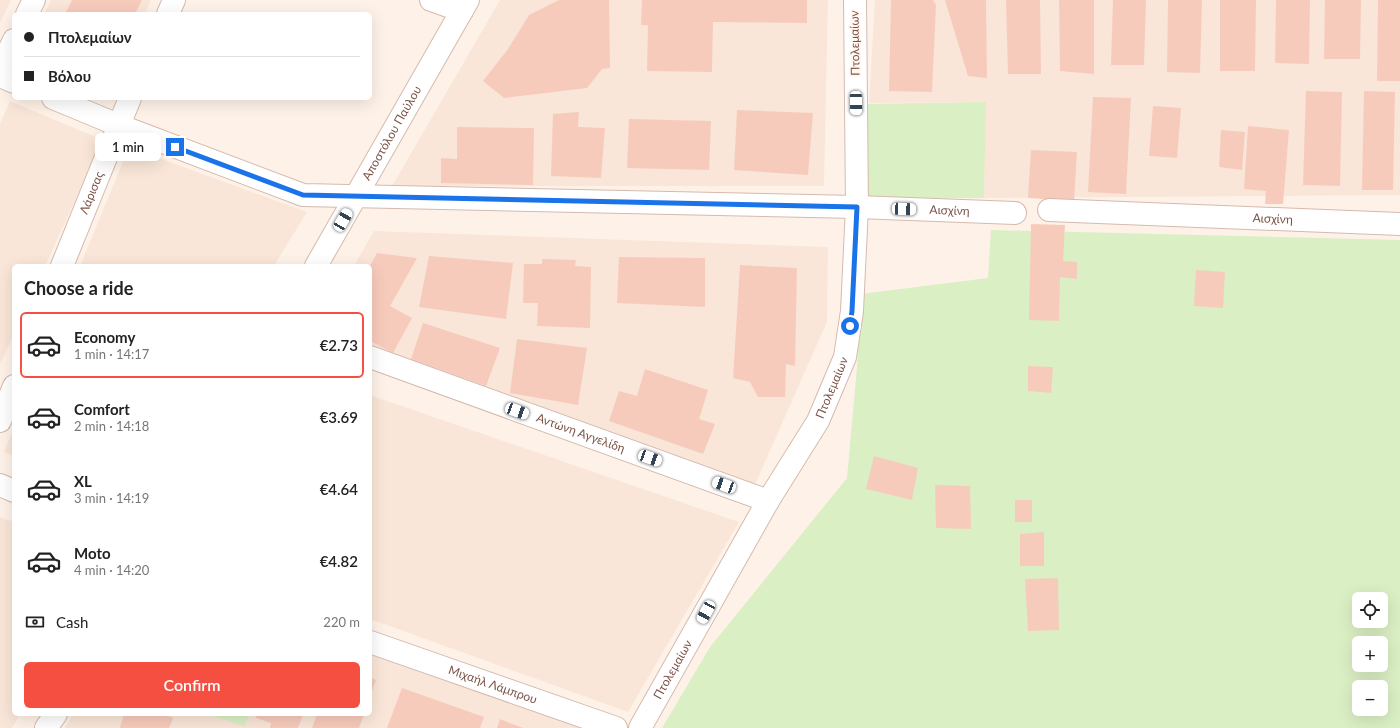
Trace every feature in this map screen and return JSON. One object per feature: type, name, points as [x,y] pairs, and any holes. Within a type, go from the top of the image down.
[{"type":"street","points":[[28,12],[34,0]]},
{"type":"street","points":[[169,12],[174,0]]},
{"type":"street","points":[[431,0],[465,6]]},
{"type":"street","name":"Πτολεμαίων","points":[[640,728],[768,501],[818,421],[845,357],[852,311],[857,207],[855,0]]},
{"type":"street","name":"Αποστόλου Παύλου","points":[[317,264],[465,6]]},
{"type":"street","points":[[0,68],[12,44]]},
{"type":"street","points":[[0,76],[12,81]]},
{"type":"street","name":"Αισχίνη","points":[[58,100],[118,125],[303,195],[857,207],[1015,213]]},
{"type":"street","name":"Λάρισας","points":[[63,264],[129,100]]},
{"type":"street","name":"Αισχίνη","points":[[1049,210],[1400,224]]},
{"type":"street","name":"Αντώνη Αγγελίδη","points":[[372,359],[768,501]]},
{"type":"street","points":[[0,421],[12,391]]},
{"type":"street","points":[[0,485],[12,490]]},
{"type":"street","name":"Μιχαήλ Λάμπρου","points":[[372,643],[616,728]]},
{"type":"street","points":[[46,728],[55,716]]},
{"type":"shaded area","points":[[0,0],[11,0],[0,23]]},
{"type":"shaded area","points":[[51,0],[151,0],[146,12],[45,12]]},
{"type":"shaded area","points":[[500,0],[828,0],[824,186],[392,186]]},
{"type":"shaded area","points":[[875,0],[1400,0],[1400,195],[984,198],[985,102],[869,103]]},
{"type":"shaded area","points":[[10,101],[103,140],[46,264],[12,264],[12,338],[0,364],[0,124]]},
{"type":"shaded area","points":[[129,147],[307,212],[275,264],[81,264]]},
{"type":"shaded area","points":[[374,231],[828,247],[827,322],[753,489],[372,359],[372,264],[355,264]]},
{"type":"shaded area","points":[[372,396],[739,522],[628,712],[372,620]]},
{"type":"shaded area","points":[[12,433],[12,455],[4,452]]},
{"type":"shaded area","points":[[0,517],[12,521],[12,716],[19,716],[12,728],[0,728]]},
{"type":"shaded area","points":[[372,655],[600,728],[65,728],[72,716],[214,716],[245,727],[248,716],[372,716]]},
{"type":"green space","points":[[986,102],[984,198],[861,198],[862,104]]},
{"type":"green space","points":[[991,230],[1400,240],[1400,728],[662,728],[710,647],[847,478],[857,367],[861,294],[988,278]]},
{"type":"green space","points":[[214,716],[248,716],[245,727]]},
{"type":"building","points":[[72,0],[142,0],[136,12],[66,12]]},
{"type":"building","points":[[559,0],[609,0],[610,68],[602,69],[587,88],[504,98],[483,81],[508,49],[529,15]]},
{"type":"building","points":[[642,0],[807,0],[807,23],[713,22],[712,72],[647,71],[648,25],[641,25]]},
{"type":"building","points":[[891,0],[933,0],[936,5],[932,92],[889,91]]},
{"type":"building","points":[[945,0],[986,0],[987,78],[968,76]]},
{"type":"building","points":[[1006,0],[1040,0],[1041,74],[1008,74]]},
{"type":"building","points":[[1059,0],[1094,0],[1094,74],[1060,71]]},
{"type":"building","points":[[1113,0],[1146,0],[1144,65],[1111,65]]},
{"type":"building","points":[[1168,0],[1202,0],[1200,73],[1167,72]]},
{"type":"building","points":[[1220,0],[1256,0],[1255,71],[1220,71]]},
{"type":"building","points":[[1276,0],[1310,0],[1309,64],[1275,63]]},
{"type":"building","points":[[1325,0],[1361,0],[1360,59],[1324,59]]},
{"type":"building","points":[[1378,0],[1400,0],[1400,81],[1377,81]]},
{"type":"building","points":[[1306,91],[1342,92],[1340,186],[1303,185]]},
{"type":"building","points":[[1364,91],[1395,92],[1393,190],[1362,190]]},
{"type":"building","points":[[1093,97],[1131,98],[1126,194],[1088,192]]},
{"type":"building","points":[[1153,106],[1181,108],[1177,158],[1149,156]]},
{"type":"building","points":[[737,110],[813,113],[808,175],[734,170]]},
{"type":"building","points":[[579,112],[578,127],[605,128],[601,178],[551,176],[553,114]]},
{"type":"building","points":[[629,119],[711,121],[709,170],[627,168]]},
{"type":"building","points":[[1248,126],[1289,130],[1283,204],[1265,204],[1266,191],[1244,189]]},
{"type":"building","points":[[457,127],[534,128],[533,185],[441,183],[441,158],[457,159]]},
{"type":"building","points":[[1221,130],[1245,132],[1242,170],[1219,167]]},
{"type":"building","points":[[1031,150],[1077,152],[1074,201],[1028,198]]},
{"type":"building","points":[[1031,224],[1065,225],[1063,261],[1077,262],[1077,279],[1060,277],[1059,321],[1029,320]]},
{"type":"building","points":[[377,253],[417,258],[390,306],[412,318],[393,353],[372,342],[371,264]]},
{"type":"building","points":[[429,256],[513,263],[506,319],[419,307]]},
{"type":"building","points":[[619,257],[705,258],[705,307],[617,303]]},
{"type":"building","points":[[542,259],[576,260],[575,266],[591,267],[590,328],[537,326],[538,303],[523,303],[524,264],[542,264]]},
{"type":"building","points":[[740,265],[797,268],[795,366],[786,364],[785,397],[758,397],[750,382],[733,378]]},
{"type":"building","points":[[1196,270],[1225,272],[1223,308],[1194,306]]},
{"type":"building","points":[[423,323],[500,348],[486,386],[411,359]]},
{"type":"building","points":[[517,339],[587,348],[578,405],[510,393]]},
{"type":"building","points":[[1028,366],[1053,367],[1051,393],[1028,391]]},
{"type":"building","points":[[645,369],[708,390],[699,419],[715,424],[703,454],[609,421],[619,391],[637,396]]},
{"type":"building","points":[[874,456],[918,468],[912,500],[866,489]]},
{"type":"building","points":[[935,485],[970,486],[971,529],[936,528]]},
{"type":"building","points":[[1015,500],[1032,500],[1032,522],[1015,522]]},
{"type":"building","points":[[1044,532],[1044,566],[1020,566],[1020,534]]},
{"type":"building","points":[[1058,578],[1059,630],[1028,631],[1025,579]]},
{"type":"building","points":[[372,678],[376,680],[372,691]]},
{"type":"building","points":[[402,688],[484,717],[480,728],[387,728]]},
{"type":"building","points":[[123,716],[168,716],[173,718],[169,728],[120,728]]},
{"type":"building","points":[[256,716],[302,716],[298,728],[270,728],[271,723],[256,718]]},
{"type":"building","points":[[316,716],[363,716],[359,728],[312,728]]},
{"type":"building","points":[[500,719],[523,728],[497,728]]},
{"type":"route","points":[[175,147],[303,195],[857,207],[850,326]]}]
